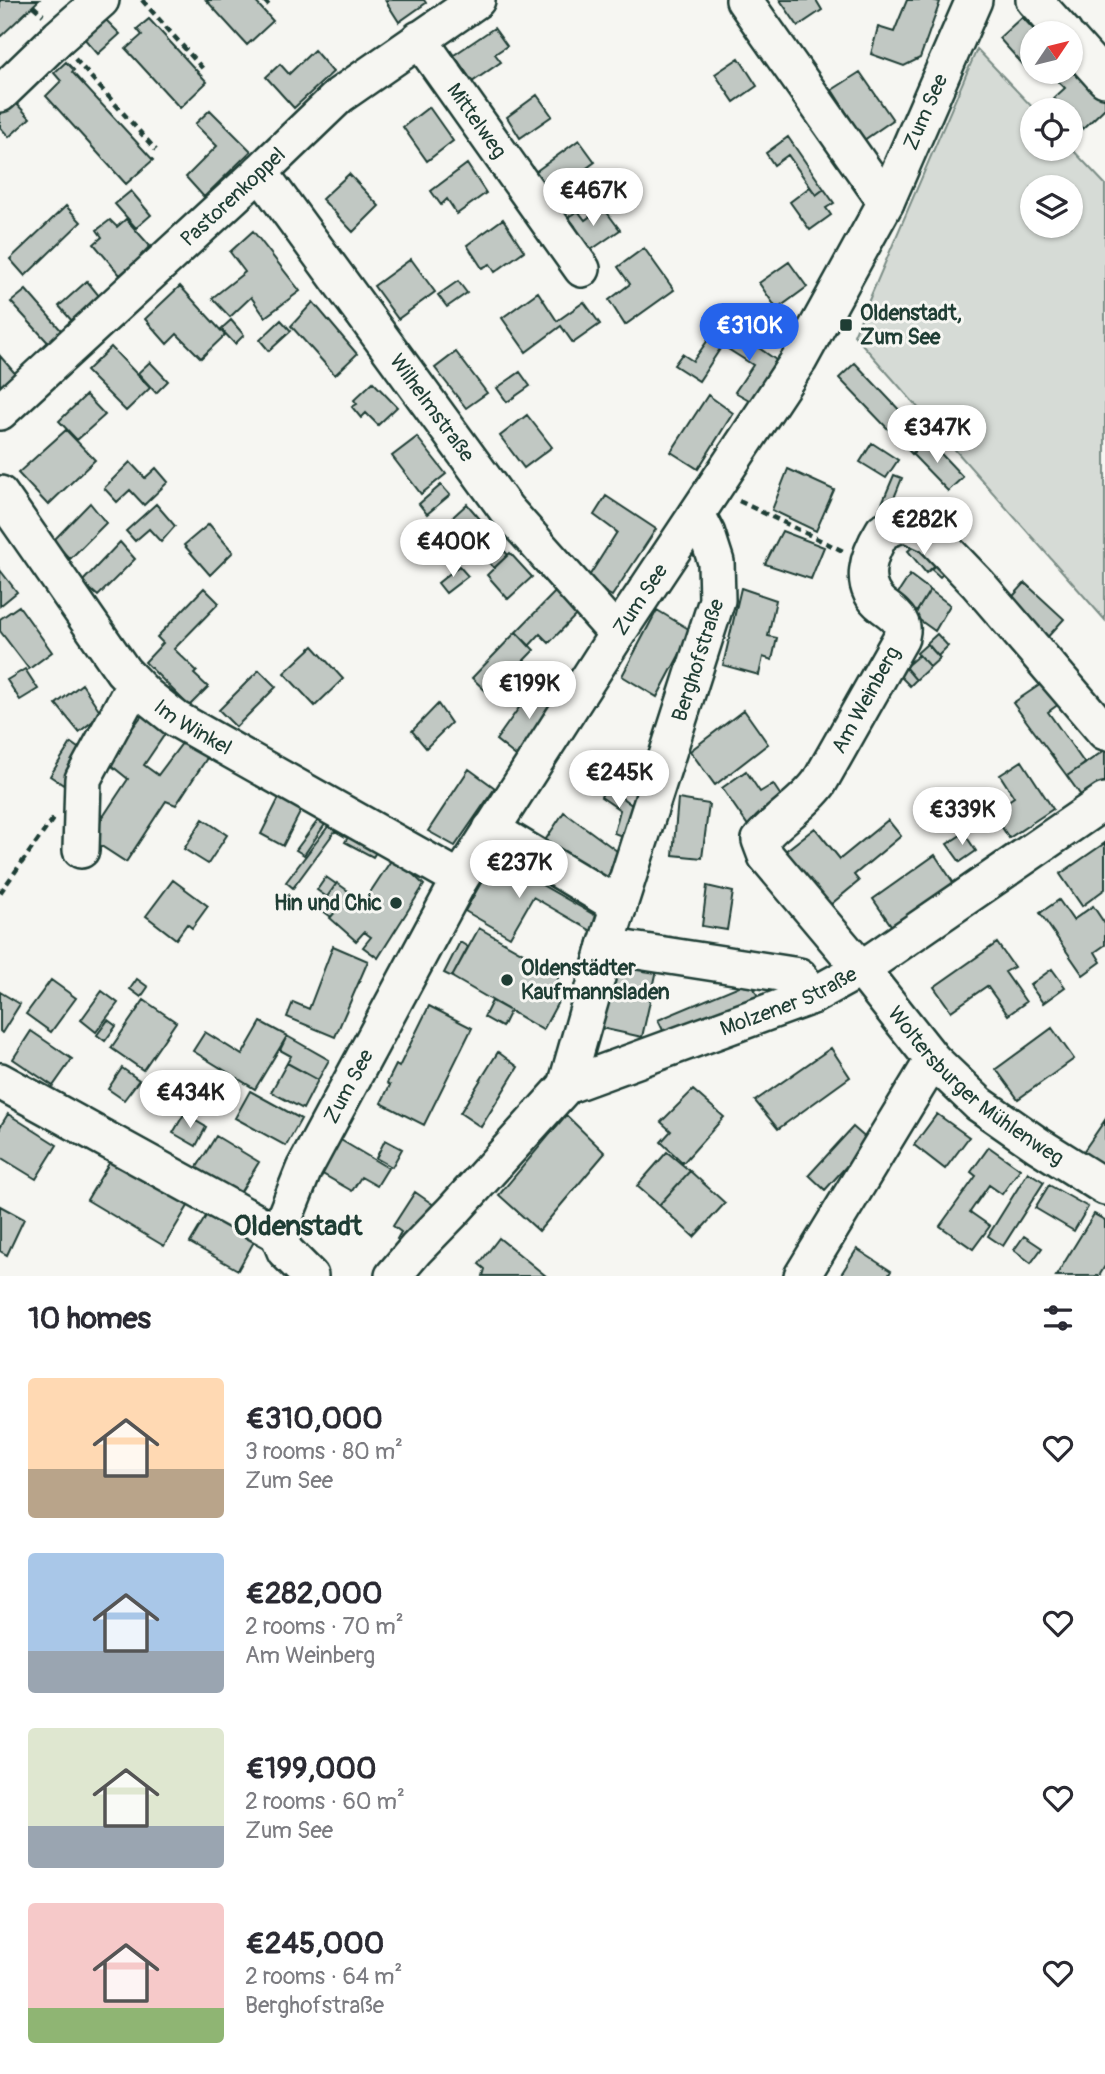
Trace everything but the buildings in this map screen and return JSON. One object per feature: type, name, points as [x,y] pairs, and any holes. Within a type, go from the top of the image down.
[{"type":"street","points":[[0,94],[101,0]]},
{"type":"street","name":"Pastorenkoppel","points":[[0,412],[260,172],[340,94],[477,0]]},
{"type":"street","points":[[744,0],[886,202]]},
{"type":"street","name":"Zum See","points":[[278,1234],[304,1169],[460,879],[617,634],[799,360],[886,202],[974,0]]},
{"type":"street","points":[[1034,0],[1053,21]]},
{"type":"street","name":"Mittelweg","points":[[419,39],[582,269]]},
{"type":"street","points":[[1083,54],[1105,79]]},
{"type":"street","name":"Wilhelmstraße","points":[[260,172],[506,509],[617,634]]},
{"type":"street","name":"Im Winkel","points":[[0,494],[135,685],[176,719],[460,879]]},
{"type":"street","name":"Berghofstraße","points":[[566,1086],[606,946],[717,600],[716,562],[706,534],[705,501]]},
{"type":"street","points":[[868,563],[872,549],[883,531],[905,523],[931,535],[978,584],[1105,732]]},
{"type":"street","name":"Am Weinberg","points":[[861,969],[766,856],[760,840],[767,831],[810,796],[901,638],[902,626],[895,615],[876,601],[870,591],[866,580],[868,563]]},
{"type":"street","points":[[80,850],[83,779],[135,685]]},
{"type":"street","name":"Molzener Straße","points":[[393,1276],[566,1086],[812,996],[861,969],[1105,802]]},
{"type":"street","points":[[491,829],[619,906]]},
{"type":"street","points":[[606,946],[799,976],[812,996]]},
{"type":"street","name":"Woltersburger Mühlenweg","points":[[861,969],[933,1060],[979,1104],[1105,1187]]},
{"type":"street","points":[[802,1276],[933,1060]]},
{"type":"street","points":[[0,1081],[278,1234],[285,1251],[310,1276]]},
{"type":"path","points":[[142,0],[204,70]]},
{"type":"path","points":[[264,0],[271,8]]},
{"type":"path","points":[[59,37],[64,47],[156,149]]},
{"type":"path","points":[[705,501],[868,563]]},
{"type":"path","points":[[0,893],[83,779]]},
{"type":"shaded area","points":[[977,49],[1024,98],[1020,98],[1020,161],[1083,161],[1105,184],[1105,620],[854,335]]},
{"type":"place","name":"Oldenstadt, Zum See","points":[[846,325]]},
{"type":"place","name":"Hin und Chic","points":[[396,903]]},
{"type":"place","name":"Oldenstädter Kaufmannsladen","points":[[507,980]]},
{"type":"district","name":"Oldenstadt","points":[[298,1226]]}]
